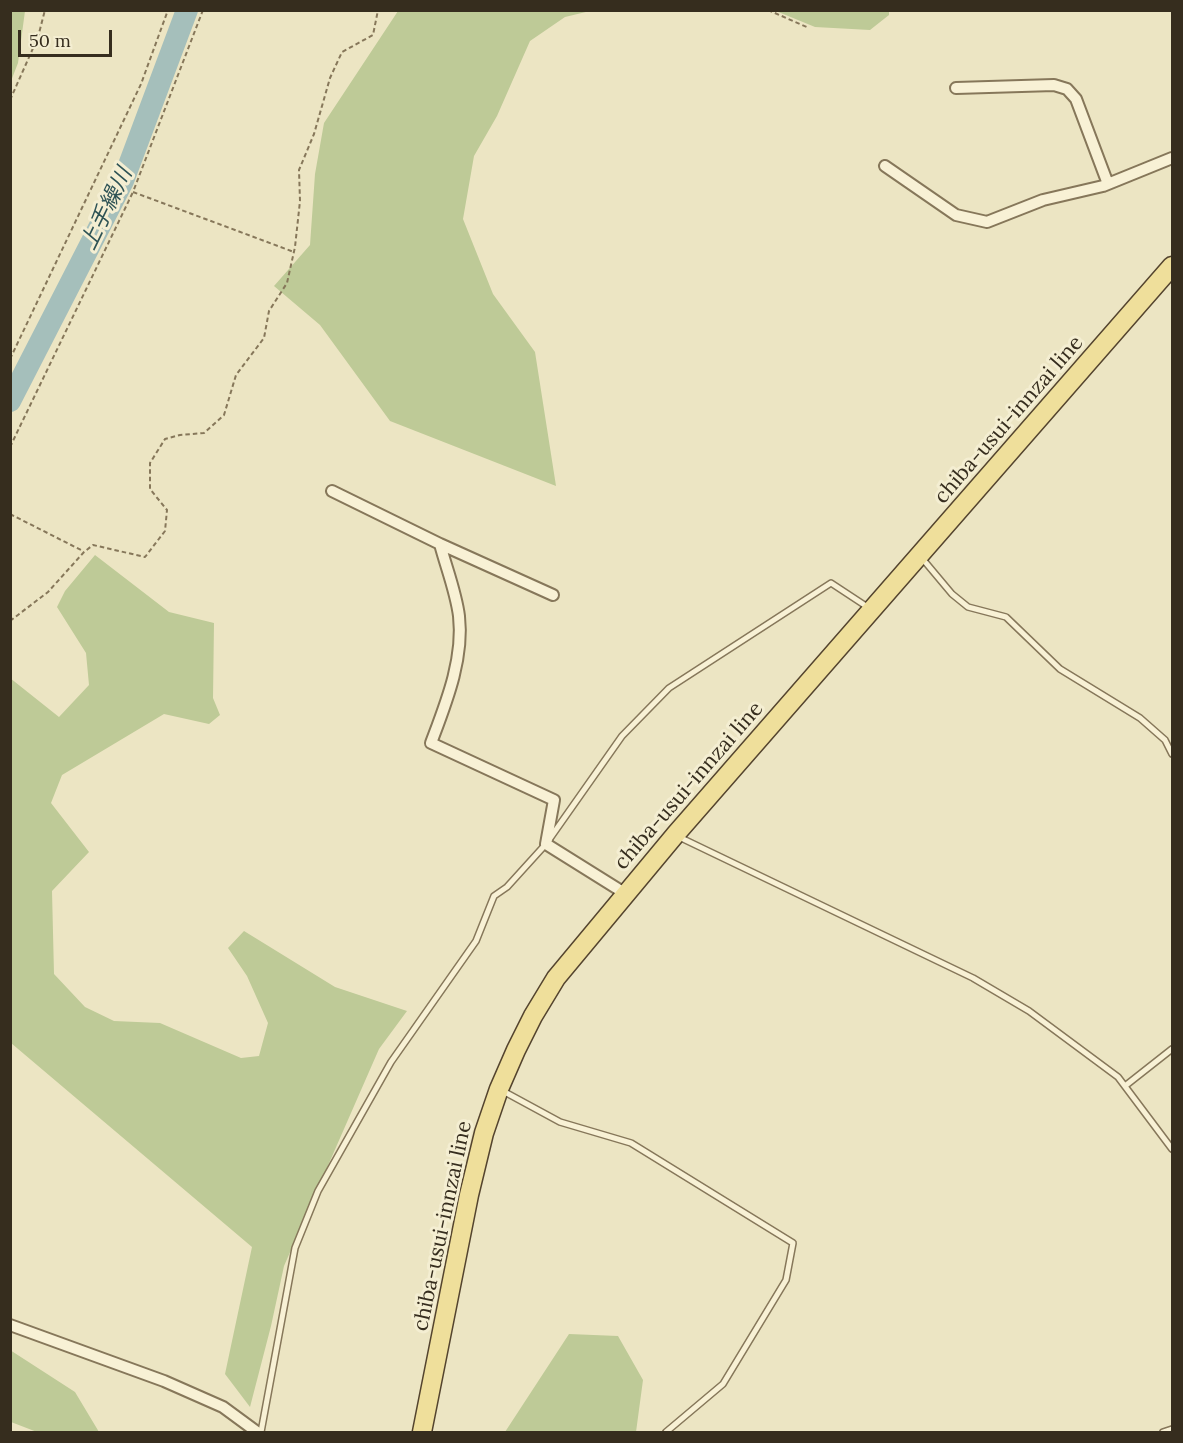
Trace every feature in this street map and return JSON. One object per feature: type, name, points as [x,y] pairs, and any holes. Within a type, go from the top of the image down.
[{"type":"main road","name":"chiba-usui-innzai line","points":[[422,1432],[469,1195],[484,1133],[499,1089],[532,1016],[556,978],[675,835],[1173,266]]},
{"type":"street","points":[[956,88],[1054,85],[1067,90],[1076,99],[1108,184]]},
{"type":"street","points":[[885,166],[956,215],[987,222],[1043,200],[1108,184],[1173,158]]},
{"type":"street","points":[[332,491],[440,544],[553,595]]},
{"type":"street","points":[[440,544],[459,615],[459,647],[448,698],[431,743],[554,800],[546,844],[626,894]]},
{"type":"street","points":[[10,1325],[183,1389],[223,1407],[259,1432]]},
{"type":"lane","points":[[920,556],[952,594],[968,607],[1006,617],[1060,669],[1140,718],[1165,740],[1173,754]]},
{"type":"lane","points":[[259,1432],[296,1248],[318,1191],[391,1062],[476,941],[494,896],[507,887],[546,844],[622,736],[669,688],[831,583],[873,610]]},
{"type":"lane","points":[[1165,740],[1173,740]]},
{"type":"lane","points":[[675,835],[973,978],[1029,1011],[1118,1077],[1173,1149]]},
{"type":"lane","points":[[1125,1086],[1173,1048]]},
{"type":"lane","points":[[499,1089],[560,1122],[631,1143],[793,1243],[786,1280],[723,1384],[666,1432]]},
{"type":"lane","points":[[1163,1432],[1173,1429]]},
{"type":"path","points":[[10,100],[38,37],[45,10]]},
{"type":"path","points":[[10,359],[141,84],[168,10]]},
{"type":"path","points":[[10,447],[133,192],[203,10]]},
{"type":"path","points":[[10,621],[48,592],[93,545],[145,557],[165,531],[167,510],[150,489],[150,463],[165,439],[204,434],[224,415],[236,375],[264,338],[269,311],[287,282],[294,252],[300,201],[299,170],[314,134],[330,78],[342,52],[373,35],[378,10]]},
{"type":"path","points":[[768,10],[809,28]]},
{"type":"path","points":[[133,192],[294,252]]},
{"type":"path","points":[[10,514],[84,552]]},
{"type":"green space","points":[[11,10],[25,11],[18,63],[11,81]]},
{"type":"green space","points":[[398,11],[590,11],[565,17],[530,41],[497,116],[474,156],[463,219],[493,294],[535,352],[556,486],[390,421],[320,325],[274,286],[310,245],[315,174],[324,123]]},
{"type":"green space","points":[[776,11],[889,11],[889,15],[870,30],[815,27]]},
{"type":"green space","points":[[95,555],[169,612],[214,623],[213,698],[220,715],[209,724],[164,714],[62,775],[51,803],[89,852],[52,891],[54,974],[85,1007],[114,1021],[160,1023],[241,1058],[259,1056],[268,1023],[247,976],[228,948],[244,931],[335,987],[407,1011],[379,1049],[284,1266],[250,1407],[225,1374],[252,1247],[11,1043],[10,678],[59,717],[89,685],[86,653],[57,607],[65,591]]},
{"type":"green space","points":[[569,1334],[618,1336],[643,1380],[636,1432],[505,1432]]},
{"type":"green space","points":[[10,1350],[75,1392],[99,1432],[37,1432],[11,1422]]},
{"type":"waterway","name":"上手繰川","points":[[10,401],[123,181],[187,10]]}]
